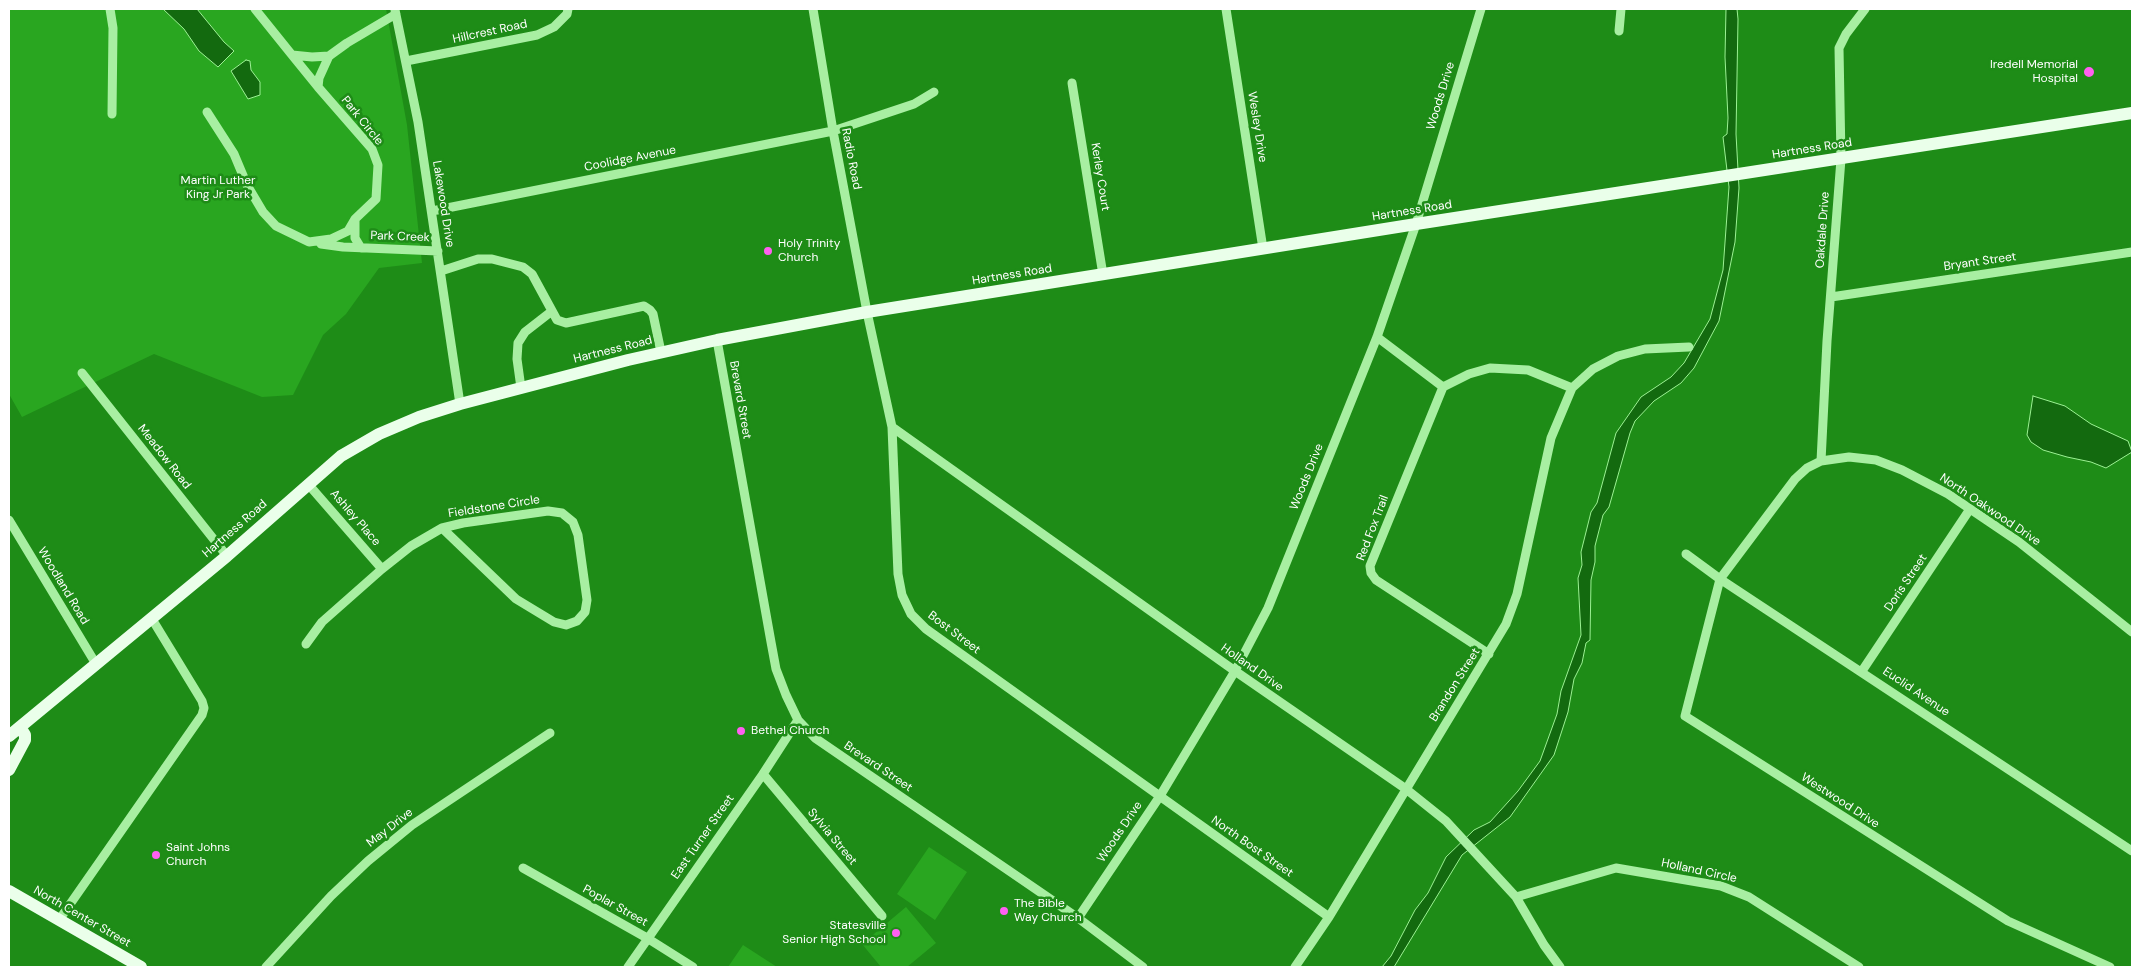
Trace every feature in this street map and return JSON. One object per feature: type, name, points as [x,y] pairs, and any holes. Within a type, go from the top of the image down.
[{"type":"main road","name":"Hartness Road","points":[[9,736],[227,556],[341,456],[379,434],[419,417],[460,404],[660,352],[867,312],[1416,224],[2132,113]]},
{"type":"main road","points":[[9,770],[25,740],[25,735],[20,727]]},
{"type":"main road","name":"North Center Street","points":[[9,890],[141,967]]},
{"type":"street","points":[[110,9],[113,28],[112,114]]},
{"type":"street","points":[[255,9],[318,87]]},
{"type":"street","name":"Hillcrest Road","points":[[406,61],[537,34],[554,27],[567,14],[568,9]]},
{"type":"street","name":"Radio Road","points":[[813,9],[832,131],[867,312]]},
{"type":"street","name":"Wesley Drive","points":[[1226,9],[1263,249]]},
{"type":"street","name":"Woods Drive","points":[[1078,918],[1160,796],[1234,671],[1268,608],[1377,337],[1416,224],[1481,9]]},
{"type":"street","points":[[1618,31],[1621,9]]},
{"type":"street","name":"Oakdale Drive","points":[[1821,461],[1841,159],[1839,48],[1846,34],[1865,9]]},
{"type":"street","points":[[318,87],[319,78],[329,56],[396,11]]},
{"type":"street","name":"Lakewood Drive","points":[[396,11],[432,211],[460,404]]},
{"type":"street","points":[[292,55],[329,56]]},
{"type":"street","name":"Kerley Court","points":[[1072,82],[1103,275]]},
{"type":"street","name":"Park Circle","points":[[309,242],[331,239],[348,231],[355,219],[376,199],[378,165],[372,149],[318,87]]},
{"type":"street","name":"Coolidge Avenue","points":[[432,211],[832,131],[914,104],[934,92]]},
{"type":"street","points":[[207,112],[221,131],[234,154],[247,185],[263,212],[276,226],[309,242]]},
{"type":"street","name":"Park Creek","points":[[355,219],[355,238],[361,248]]},
{"type":"street","name":"Park Creek","points":[[309,242],[361,248],[438,251]]},
{"type":"street","name":"Bryant Street","points":[[1831,297],[2132,252]]},
{"type":"street","points":[[440,271],[478,259],[508,262],[523,267],[532,274],[557,320],[566,323],[644,306],[653,314],[660,352]]},
{"type":"street","points":[[521,388],[517,359],[518,342],[525,332],[552,312]]},
{"type":"street","name":"Bost Street","points":[[867,312],[892,427],[898,574],[902,595],[911,614],[926,629],[1160,796]]},
{"type":"street","points":[[1377,337],[1443,387],[1469,374],[1490,368],[1528,370],[1572,388],[1593,369],[1618,356],[1645,349],[1689,347]]},
{"type":"street","name":"Brevard Street","points":[[717,340],[770,642],[776,669],[798,720],[815,738],[1078,918],[1143,967]]},
{"type":"street","name":"Meadow Road","points":[[82,373],[227,556]]},
{"type":"street","name":"Red Fox Trail","points":[[1443,387],[1370,566],[1371,573],[1376,580],[1489,654]]},
{"type":"street","name":"Brandon Street","points":[[1295,967],[1329,918],[1506,624],[1517,594],[1551,438],[1572,388]]},
{"type":"street","name":"Holland Drive","points":[[892,427],[1234,671],[1406,789],[1446,821],[1516,897],[1544,945],[1560,967]]},
{"type":"street","name":"North Oakwood Drive","points":[[1720,579],[1795,479],[1807,468],[1821,461],[1849,457],[1876,460],[1910,474],[1948,494],[2019,542],[2132,632]]},
{"type":"street","name":"Ashley Place","points":[[308,484],[382,569]]},
{"type":"street","name":"Doris Street","points":[[1862,671],[1970,509]]},
{"type":"street","name":"Fieldstone Circle","points":[[306,644],[322,622],[411,546],[442,528],[522,513],[548,511],[562,513],[572,522],[578,535],[587,600],[585,612],[577,621],[566,625],[554,622],[516,599],[442,528]]},
{"type":"street","name":"Woodland Road","points":[[9,520],[96,664]]},
{"type":"street","name":"Euclid Avenue","points":[[1686,554],[1720,579],[2132,851]]},
{"type":"street","name":"Westwood Drive","points":[[1720,579],[1684,716],[2008,922],[2110,967]]},
{"type":"street","points":[[59,920],[202,715],[204,708],[202,701],[152,619]]},
{"type":"street","name":"East Turner Street","points":[[628,967],[763,774],[798,720]]},
{"type":"street","name":"May Drive","points":[[266,967],[331,896],[368,862],[412,826],[550,733]]},
{"type":"street","name":"Sylvia Street","points":[[763,774],[882,916]]},
{"type":"street","name":"North Bost Street","points":[[1160,796],[1329,918]]},
{"type":"street","name":"Poplar Street","points":[[523,868],[647,938],[693,967]]},
{"type":"street","name":"Holland Circle","points":[[1516,897],[1616,868],[1721,886],[1749,897],[1860,967]]},
{"type":"green space","name":"Martin Luther King Jr Park","points":[[9,9],[386,9],[407,125],[422,263],[379,268],[346,314],[323,335],[293,395],[262,397],[154,354],[22,417],[9,394]]},
{"type":"green space","points":[[929,847],[967,872],[935,920],[897,894]]},
{"type":"green space","points":[[906,907],[936,943],[907,967],[881,967],[862,944]]},
{"type":"green space","points":[[743,945],[777,967],[728,967]]},
{"type":"shaded area","points":[[163,9],[197,9],[224,42],[234,51],[218,67],[199,51],[184,29]]},
{"type":"shaded area","points":[[1726,9],[1737,9],[1738,19],[1736,134],[1739,188],[1735,242],[1719,321],[1694,368],[1681,383],[1654,401],[1635,421],[1630,433],[1609,507],[1603,515],[1595,546],[1595,562],[1591,580],[1590,640],[1586,643],[1582,663],[1574,679],[1568,712],[1554,755],[1510,817],[1462,855],[1394,967],[1382,967],[1391,956],[1415,910],[1428,893],[1446,857],[1474,830],[1490,822],[1518,791],[1540,761],[1557,714],[1561,691],[1581,635],[1578,578],[1582,565],[1581,552],[1591,512],[1597,503],[1616,433],[1641,397],[1671,377],[1684,363],[1710,319],[1723,270],[1729,187],[1723,137],[1727,134],[1728,118],[1725,57]]},
{"type":"shaded area","points":[[246,60],[250,61],[251,70],[260,82],[260,95],[248,99],[231,71]]},
{"type":"shaded area","points":[[2033,396],[2065,406],[2091,424],[2128,441],[2132,452],[2106,468],[2091,462],[2043,450],[2031,442],[2027,435]]},
{"type":"place","name":"Iredell Memorial Hospital","points":[[2089,72]]},
{"type":"place","name":"Holy Trinity Church","points":[[768,251]]},
{"type":"place","name":"Bethel Church","points":[[741,731]]},
{"type":"place","name":"Saint Johns Church","points":[[156,855]]},
{"type":"place","name":"The Bible Way Church","points":[[1004,911]]},
{"type":"place","name":"Statesville Senior High School","points":[[896,933]]}]
